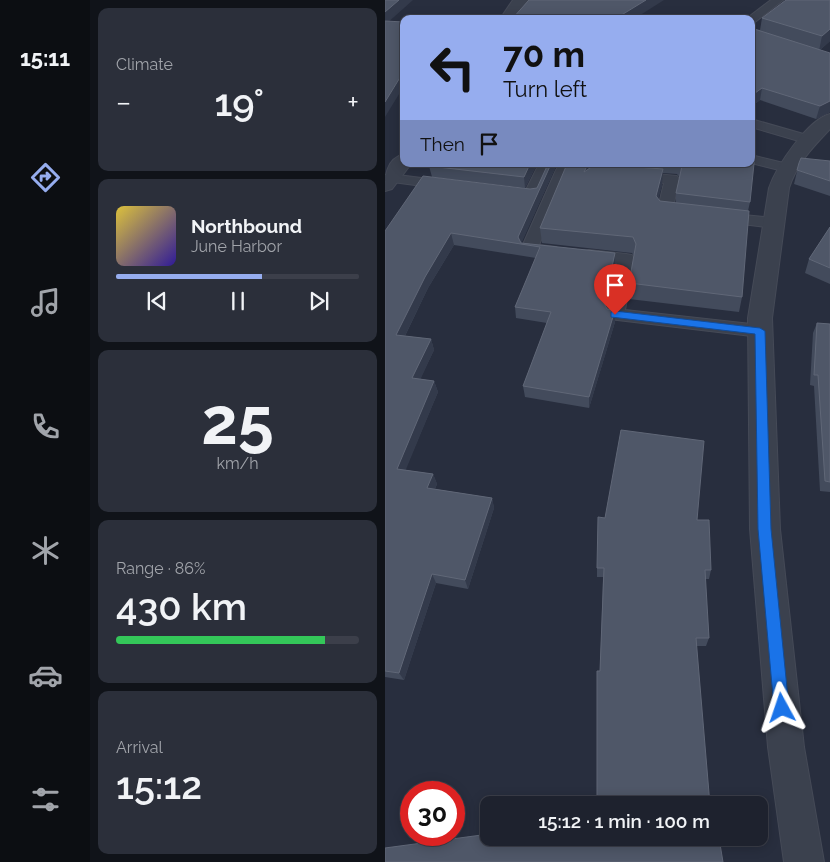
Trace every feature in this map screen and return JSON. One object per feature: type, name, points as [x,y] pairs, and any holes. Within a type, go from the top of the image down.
[{"type":"street","points":[[510,15],[521,0]]},
{"type":"street","points":[[804,862],[786,747],[765,529],[760,318],[773,222],[778,199],[778,186],[787,168],[809,140],[830,119]]},
{"type":"street","points":[[388,182],[400,166]]},
{"type":"lane","points":[[755,17],[778,0]]},
{"type":"lane","points":[[755,124],[809,140]]},
{"type":"lane","points":[[755,159],[787,168]]},
{"type":"lane","points":[[494,191],[531,195],[545,167]]},
{"type":"lane","points":[[603,173],[563,170],[529,249],[626,259],[615,315],[760,331]]},
{"type":"lane","points":[[622,175],[672,179],[665,212],[773,222]]},
{"type":"lane","points":[[388,182],[456,186]]},
{"type":"building","points":[[385,0],[399,0],[385,12]]},
{"type":"building","points":[[529,0],[646,0],[622,15],[516,15]]},
{"type":"building","points":[[786,0],[830,0],[830,29],[822,36],[762,18]]},
{"type":"building","points":[[385,21],[400,22],[400,78],[385,102]]},
{"type":"building","points":[[755,29],[830,53],[830,101],[820,106],[762,88],[755,93]]},
{"type":"building","points":[[801,158],[830,161],[830,181],[797,170]]},
{"type":"building","points":[[438,167],[529,167],[524,177]]},
{"type":"building","points":[[547,167],[550,167],[518,237],[521,243],[615,253],[604,303],[607,309],[615,310],[589,397],[523,386],[551,312],[515,307],[540,247],[451,233],[425,277],[396,335],[431,339],[412,378],[434,381],[397,469],[433,474],[427,488],[492,498],[465,580],[432,574],[399,673],[385,671],[385,231],[423,176],[530,189],[537,188]]},
{"type":"building","points":[[566,167],[586,167],[584,172],[592,167],[663,169],[656,196],[660,201],[749,211],[742,297],[629,283],[636,244],[633,237],[540,228]]},
{"type":"building","points":[[682,167],[754,167],[750,202],[676,193]]},
{"type":"building","points":[[830,227],[830,268],[809,259]]},
{"type":"building","points":[[817,323],[830,324],[830,482],[825,481],[818,375],[814,375]]},
{"type":"building","points":[[621,430],[704,441],[697,520],[709,520],[711,570],[705,570],[709,638],[696,638],[709,796],[597,796],[597,671],[600,671],[604,568],[597,568],[598,517],[605,518]]},
{"type":"building","points":[[480,835],[480,846],[720,846],[723,862],[385,862],[385,848],[400,846],[465,846],[465,837]]},
{"type":"route","points":[[615,315],[760,331],[765,529],[782,708]]}]
